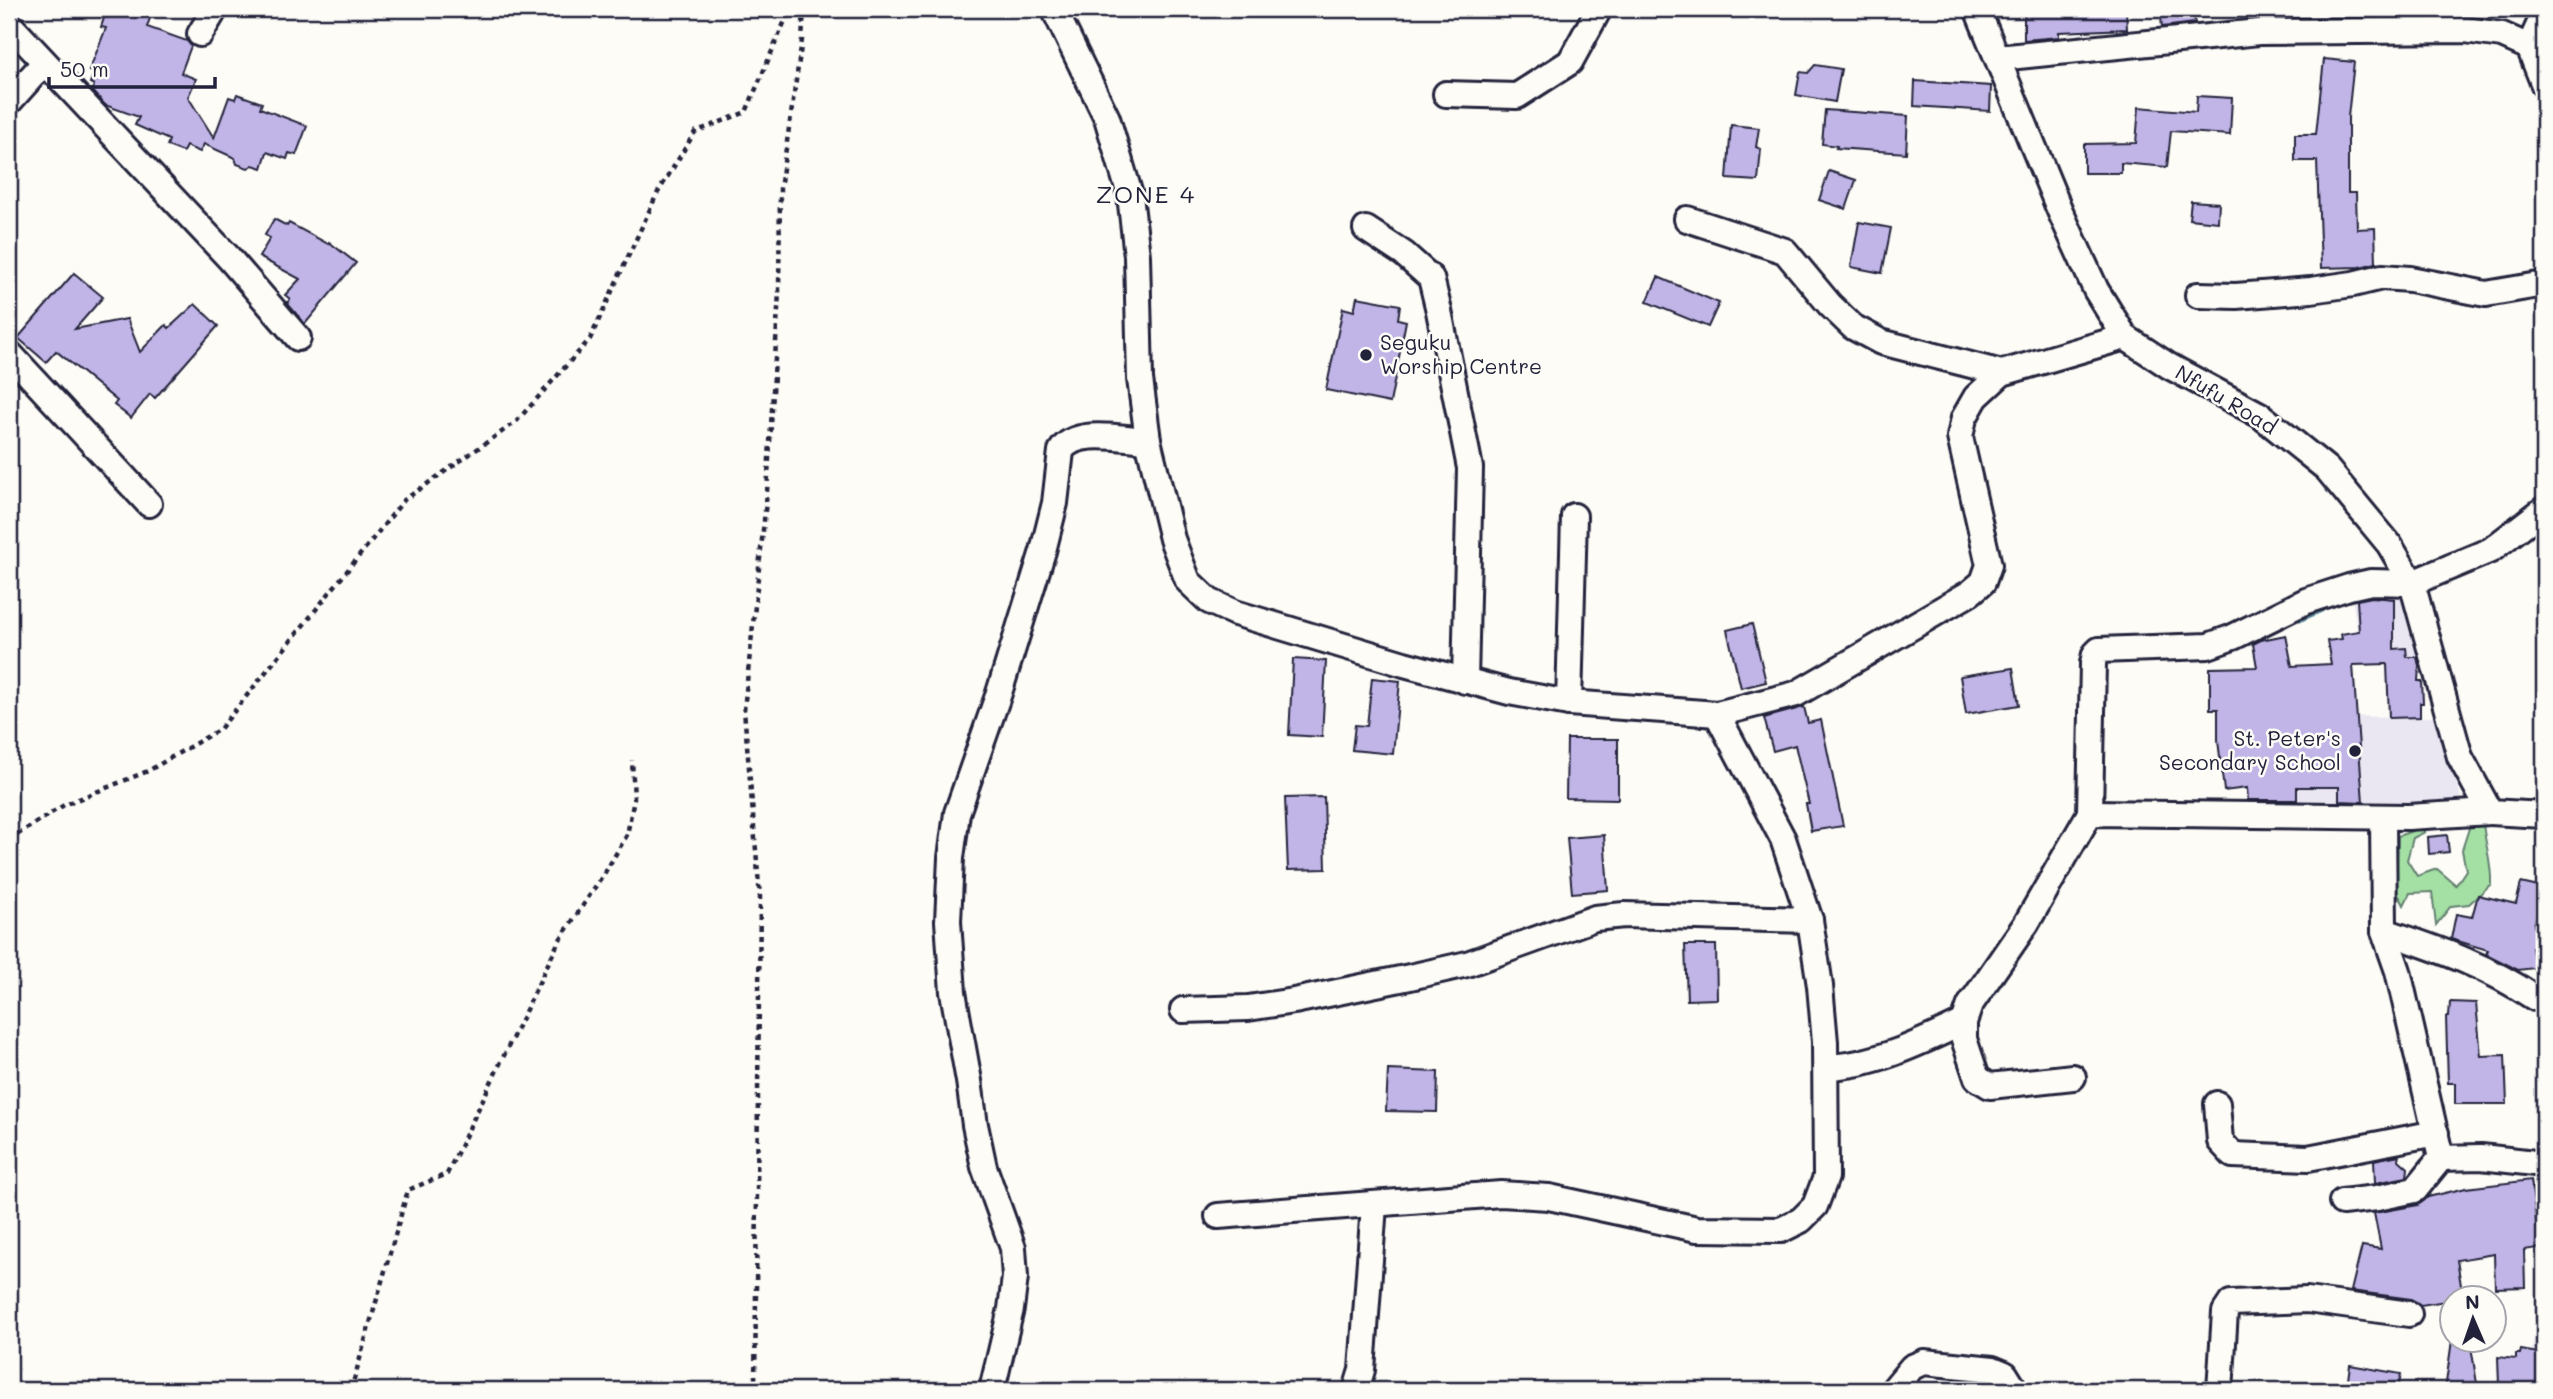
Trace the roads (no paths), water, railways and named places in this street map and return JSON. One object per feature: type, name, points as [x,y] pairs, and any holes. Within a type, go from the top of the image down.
[{"type":"street","points":[[200,34],[215,9]]},
{"type":"street","points":[[1054,9],[1107,118],[1130,195],[1137,257],[1140,379],[1148,440],[1172,540],[1188,581],[1209,601],[1235,613],[1465,681],[1569,703],[1717,714],[1796,694],[1970,593],[1983,582],[1989,565],[1961,437],[1964,418],[1976,397],[2002,373],[2125,337]]},
{"type":"street","points":[[1446,94],[1517,96],[1570,62],[1599,9]]},
{"type":"street","name":"Nfufu Road","points":[[1978,9],[2060,211],[2091,279],[2125,337],[2169,366],[2260,415],[2327,469],[2389,544],[2412,583],[2460,757],[2490,813]]},
{"type":"street","points":[[2529,47],[2544,14]]},
{"type":"street","points":[[9,24],[229,258],[298,338]]},
{"type":"street","points":[[1998,58],[2259,32],[2465,30],[2501,35],[2529,47],[2544,85]]},
{"type":"street","points":[[9,102],[44,63]]},
{"type":"street","points":[[1687,219],[1785,251],[1845,320],[1881,342],[2002,373]]},
{"type":"street","points":[[1366,229],[1404,254],[1431,278],[1439,311],[1471,468],[1465,681]]},
{"type":"street","points":[[2197,295],[2236,296],[2311,290],[2382,277],[2410,279],[2486,294],[2544,284]]},
{"type":"street","points":[[9,353],[149,504]]},
{"type":"street","points":[[992,1390],[1011,1309],[1015,1277],[1013,1248],[984,1167],[953,992],[948,921],[951,858],[957,813],[999,693],[1043,551],[1055,503],[1061,451],[1073,439],[1088,436],[1148,440]]},
{"type":"street","points":[[2073,1077],[1990,1086],[1977,1078],[1964,1039],[1964,1022],[1970,1005],[2026,924],[2090,813],[2095,653],[2099,650],[2208,646],[2306,601],[2349,587],[2371,583],[2412,583],[2491,550],[2544,509]]},
{"type":"street","points":[[1569,703],[1574,516]]},
{"type":"street","points":[[1217,1216],[1501,1194],[1549,1197],[1697,1230],[1781,1230],[1801,1220],[1815,1206],[1826,1177],[1826,1066],[1820,985],[1810,920],[1783,839],[1717,714]]},
{"type":"street","points":[[2090,813],[2383,817],[2490,813],[2544,815]]},
{"type":"street","points":[[2383,817],[2384,931],[2398,971],[2441,1158]]},
{"type":"street","points":[[1183,1010],[1248,1008],[1294,1001],[1467,964],[1595,918],[1624,915],[1810,920]]},
{"type":"street","points":[[2384,931],[2455,954],[2504,977],[2535,998]]},
{"type":"street","points":[[1826,1066],[1844,1066],[1896,1051],[1964,1022]]},
{"type":"street","points":[[2217,1104],[2220,1141],[2233,1154],[2308,1158],[2436,1133]]},
{"type":"street","points":[[2342,1202],[2415,1190],[2441,1158],[2481,1157],[2544,1164]]},
{"type":"street","points":[[1356,1390],[1362,1370],[1374,1205]]},
{"type":"street","points":[[2220,1390],[2225,1312],[2231,1303],[2307,1300],[2409,1314]]},
{"type":"street","points":[[1893,1390],[1912,1367],[1924,1362],[1993,1369],[2005,1374],[2015,1390]]},
{"type":"waterway","points":[[2301,618],[2321,609]]},
{"type":"place","name":"Seguku Worship Centre","points":[[1366,355]]},
{"type":"place","name":"St. Peter's Secondary School","points":[[2355,751]]},
{"type":"district","name":"ZONE 4","points":[[1146,195]]}]
